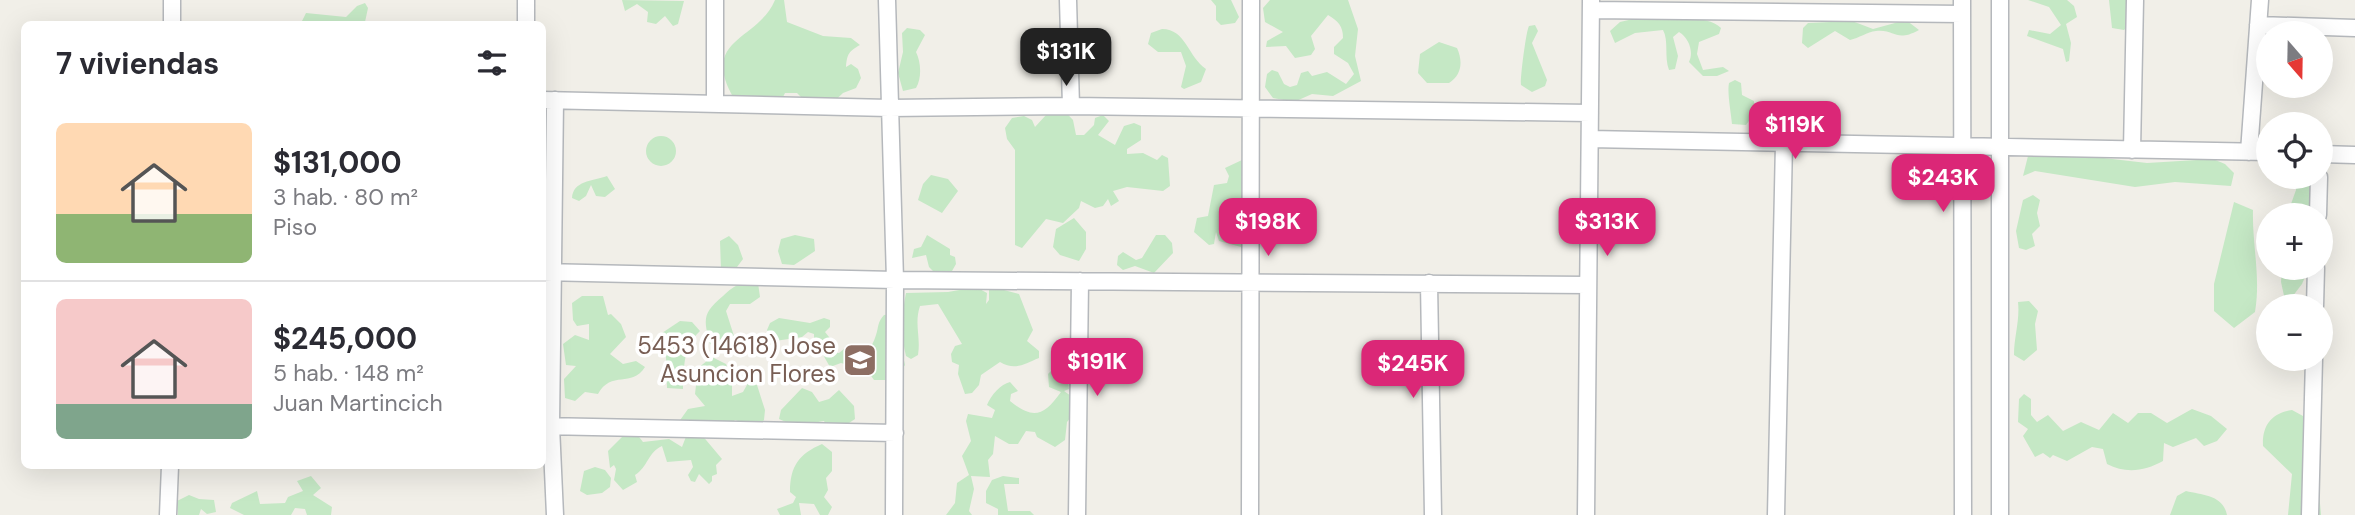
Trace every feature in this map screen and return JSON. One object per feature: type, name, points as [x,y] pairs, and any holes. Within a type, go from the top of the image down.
[{"type":"street","points":[[172,0],[172,21]]},
{"type":"street","points":[[526,0],[526,21]]},
{"type":"street","points":[[715,0],[715,104]]},
{"type":"street","points":[[887,0],[895,280],[894,515]]},
{"type":"street","points":[[1068,0],[1071,106]]},
{"type":"street","points":[[1250,515],[1251,0]]},
{"type":"street","points":[[2000,0],[2000,515]]},
{"type":"street","points":[[2132,150],[2135,0]]},
{"type":"street","points":[[2258,21],[2260,0]]},
{"type":"street","points":[[1586,515],[1591,5],[1962,7],[1963,515]]},
{"type":"street","points":[[2333,27],[2355,28]]},
{"type":"street","points":[[2249,152],[2256,53]]},
{"type":"street","points":[[555,515],[547,426],[549,100],[889,108],[1071,106],[1590,113]]},
{"type":"street","points":[[1590,139],[2256,152]]},
{"type":"street","points":[[1776,515],[1784,143]]},
{"type":"street","points":[[2333,154],[2355,155]]},
{"type":"street","points":[[547,273],[895,280],[1588,285]]},
{"type":"street","points":[[1077,515],[1080,281]]},
{"type":"street","points":[[1429,283],[1433,515]]},
{"type":"street","points":[[2310,515],[2314,371]]},
{"type":"street","points":[[547,426],[895,433]]},
{"type":"street","points":[[167,515],[170,469]]},
{"type":"green space","points":[[622,0],[684,1],[678,24],[673,26],[665,16],[656,24],[647,22],[648,12],[637,4],[625,11]]},
{"type":"green space","points":[[775,0],[784,0],[787,22],[823,36],[851,38],[860,45],[849,53],[846,67],[851,64],[858,69],[861,78],[856,88],[843,93],[824,111],[809,105],[797,93],[785,93],[781,101],[733,97],[725,78],[723,63],[727,51],[767,14]]},
{"type":"green space","points":[[1211,0],[1231,0],[1239,17],[1235,23],[1221,25],[1216,20],[1216,6]]},
{"type":"green space","points":[[1270,0],[1348,0],[1358,29],[1355,56],[1361,81],[1333,96],[1312,94],[1294,102],[1273,98],[1265,87],[1267,74],[1272,70],[1278,72],[1284,84],[1290,87],[1297,85],[1301,73],[1308,71],[1312,76],[1327,72],[1346,84],[1354,74],[1348,63],[1334,54],[1334,47],[1343,38],[1343,34],[1339,24],[1328,15],[1311,36],[1315,49],[1311,55],[1295,58],[1286,46],[1266,47],[1267,41],[1283,32],[1265,22],[1263,8]]},
{"type":"green space","points":[[2028,0],[2067,0],[2074,6],[2077,17],[2066,24],[2071,43],[2069,61],[2066,62],[2063,49],[2027,36],[2029,30],[2050,34],[2061,25],[2049,7]]},
{"type":"green space","points":[[2109,0],[2129,0],[2127,27],[2124,30],[2112,28]]},
{"type":"green space","points":[[365,3],[368,8],[365,21],[302,21],[306,13],[346,17],[357,6]]},
{"type":"green space","points":[[1646,16],[1706,20],[1715,24],[1721,28],[1719,34],[1699,42],[1697,54],[1703,70],[1723,67],[1729,71],[1717,76],[1703,76],[1689,62],[1690,46],[1679,32],[1673,37],[1678,56],[1675,69],[1669,70],[1663,30],[1635,33],[1615,43],[1610,31],[1620,22]]},
{"type":"green space","points":[[1906,20],[1919,30],[1900,36],[1876,31],[1850,40],[1835,31],[1808,48],[1802,43],[1803,28],[1808,23],[1852,21],[1873,29]]},
{"type":"green space","points":[[1535,25],[1538,31],[1532,43],[1547,80],[1545,86],[1532,92],[1521,85],[1521,81],[1529,26]]},
{"type":"green space","points":[[907,28],[920,30],[925,35],[916,52],[920,70],[918,84],[916,88],[903,91],[898,73],[903,52],[902,33]]},
{"type":"green space","points":[[1162,29],[1170,30],[1182,38],[1206,69],[1201,82],[1184,89],[1181,87],[1186,66],[1181,52],[1158,52],[1148,44],[1151,33]]},
{"type":"green space","points":[[1439,42],[1457,48],[1461,63],[1459,72],[1449,83],[1427,83],[1418,73],[1420,54]]},
{"type":"green space","points":[[1735,80],[1741,83],[1742,95],[1754,101],[1754,114],[1746,125],[1732,124],[1729,83]]},
{"type":"green space","points":[[1057,103],[1073,120],[1076,135],[1084,135],[1094,125],[1095,118],[1103,115],[1109,121],[1098,135],[1115,145],[1124,126],[1134,123],[1141,126],[1141,140],[1127,149],[1127,154],[1143,153],[1157,160],[1162,155],[1168,158],[1170,186],[1163,191],[1127,187],[1113,191],[1119,201],[1111,206],[1108,199],[1103,206],[1095,208],[1081,201],[1079,208],[1063,223],[1046,219],[1022,248],[1015,245],[1015,150],[1007,139],[1005,128],[1012,118],[1024,116],[1032,120],[1035,127]]},
{"type":"green space","points":[[661,136],[672,140],[676,151],[672,162],[661,166],[650,162],[646,151],[650,140]]},
{"type":"green space","points":[[2028,156],[2095,157],[2147,163],[2213,159],[2225,164],[2234,173],[2231,186],[2175,182],[2135,187],[2035,171],[2023,176]]},
{"type":"green space","points":[[1242,160],[1250,173],[1254,241],[1241,247],[1219,241],[1216,232],[1214,244],[1209,245],[1194,232],[1197,218],[1208,216],[1214,185],[1227,183],[1229,176],[1225,168]]},
{"type":"green space","points":[[931,175],[948,179],[958,191],[942,213],[918,200],[923,184]]},
{"type":"green space","points":[[607,176],[615,189],[605,197],[596,196],[591,185],[586,196],[579,201],[572,198],[573,192],[580,185]]},
{"type":"green space","points":[[2318,189],[2318,203],[2291,203],[2296,190]]},
{"type":"green space","points":[[2033,195],[2040,200],[2037,213],[2040,226],[2032,234],[2035,246],[2026,250],[2019,248],[2016,231],[2023,200]]},
{"type":"green space","points":[[2234,202],[2253,210],[2257,286],[2255,312],[2234,328],[2214,311],[2214,284]]},
{"type":"green space","points":[[1074,218],[1086,232],[1086,249],[1079,261],[1060,255],[1053,247],[1056,229]]},
{"type":"green space","points":[[795,235],[814,239],[815,251],[794,265],[782,264],[778,251],[781,239]]},
{"type":"green space","points":[[927,235],[950,249],[950,255],[955,257],[956,264],[952,271],[939,277],[929,267],[926,255],[912,258],[914,249],[921,247]]},
{"type":"green space","points":[[1156,235],[1165,235],[1172,243],[1173,253],[1154,273],[1135,266],[1123,270],[1117,265],[1118,256],[1123,252],[1136,260],[1142,258]]},
{"type":"green space","points":[[729,236],[738,245],[743,259],[734,271],[721,270],[720,241]]},
{"type":"green space","points":[[2304,280],[2294,294],[2284,294],[2281,282]]},
{"type":"green space","points":[[758,283],[760,297],[750,304],[730,304],[726,311],[734,336],[731,344],[721,349],[710,344],[706,328],[708,312],[735,286]]},
{"type":"green space","points":[[976,287],[987,293],[986,304],[989,290],[1019,294],[1033,330],[1027,341],[1039,351],[1039,358],[1015,366],[1000,362],[981,375],[979,385],[972,393],[965,394],[958,374],[959,365],[952,362],[951,354],[955,346],[962,344],[938,304],[920,306],[918,355],[911,359],[906,356],[904,349],[904,308],[906,293],[948,292]]},
{"type":"green space","points":[[582,296],[603,296],[608,315],[611,314],[621,324],[626,337],[610,354],[623,364],[636,361],[645,367],[634,377],[615,380],[603,387],[598,394],[585,392],[575,401],[565,398],[564,379],[576,366],[566,365],[563,344],[575,335],[589,340],[589,324],[577,326],[573,320],[572,303]]},
{"type":"green space","points":[[2029,301],[2038,311],[2035,324],[2037,350],[2024,361],[2014,355],[2018,302]]},
{"type":"green space","points":[[898,313],[903,325],[901,347],[905,365],[895,380],[874,380],[865,364],[865,356],[884,315]]},
{"type":"green space","points":[[779,318],[810,323],[824,318],[830,320],[830,327],[825,332],[837,347],[832,352],[839,353],[850,344],[858,348],[861,360],[856,367],[841,363],[830,367],[822,353],[818,353],[814,348],[814,334],[808,332],[802,337],[775,341],[767,330],[770,323]]},
{"type":"green space","points":[[680,321],[692,322],[700,331],[687,350],[683,389],[667,388],[666,357],[658,356],[656,337]]},
{"type":"green space","points":[[712,357],[726,364],[732,379],[732,396],[743,392],[748,383],[757,385],[765,410],[764,420],[756,427],[735,420],[731,424],[678,423],[688,409],[705,406],[695,394],[698,368]]},
{"type":"green space","points":[[1056,366],[1067,372],[1069,389],[1064,391],[1071,396],[1072,416],[1067,422],[1065,440],[1055,447],[1037,437],[1035,432],[1026,431],[1018,444],[1009,444],[995,436],[993,454],[988,460],[990,477],[971,476],[974,489],[969,511],[972,515],[946,515],[955,503],[957,483],[969,475],[962,456],[971,441],[966,421],[968,414],[992,418],[995,410],[987,405],[989,401],[1000,388],[1010,382],[1018,391],[1011,394],[1010,401],[1025,411],[1038,413],[1049,406],[1061,392],[1049,387],[1048,374]]},
{"type":"green space","points":[[802,388],[812,392],[819,402],[829,399],[839,390],[854,406],[855,419],[843,427],[827,427],[824,421],[795,426],[779,419],[781,410]]},
{"type":"green space","points":[[2024,394],[2031,399],[2031,415],[2037,422],[2048,415],[2063,431],[2081,422],[2099,430],[2113,413],[2128,423],[2138,413],[2151,413],[2167,423],[2192,409],[2211,416],[2227,429],[2217,441],[2204,446],[2196,438],[2173,447],[2164,443],[2163,461],[2142,469],[2121,469],[2107,464],[2103,449],[2092,447],[2067,461],[2053,455],[2050,458],[2043,453],[2035,457],[2023,436],[2028,429],[2018,422],[2019,399]]},
{"type":"green space","points":[[2292,410],[2303,416],[2316,456],[2321,515],[2288,515],[2292,474],[2263,446],[2264,432],[2273,417]]},
{"type":"green space","points":[[636,433],[643,442],[669,439],[682,447],[687,434],[701,434],[722,459],[716,465],[717,474],[712,476],[709,484],[699,474],[695,482],[691,481],[688,475],[693,467],[691,460],[667,462],[662,446],[635,475],[637,482],[623,490],[614,480],[616,469],[614,465],[610,468],[608,451],[625,434]]},
{"type":"green space","points":[[822,444],[832,452],[832,471],[826,478],[828,490],[824,497],[832,507],[828,515],[820,515],[814,504],[799,503],[801,515],[780,515],[777,509],[793,503],[796,497],[790,492],[797,462],[807,452]]},
{"type":"green space","points":[[595,467],[605,470],[611,478],[610,487],[602,493],[587,495],[580,491],[584,471]]},
{"type":"green space","points":[[311,476],[321,488],[313,495],[332,507],[331,515],[307,515],[305,509],[295,508],[291,515],[244,515],[230,508],[232,503],[257,491],[260,504],[285,503],[288,497],[303,491],[297,481]]},
{"type":"green space","points":[[1003,476],[1019,478],[1019,484],[1004,484],[1008,511],[1030,511],[1034,515],[998,515],[998,509],[986,503],[986,491],[992,480]]},
{"type":"green space","points":[[2186,491],[2217,500],[2225,508],[2227,515],[2170,515],[2177,496]]},
{"type":"green space","points":[[189,495],[214,500],[216,512],[207,514],[201,509],[199,515],[178,515],[177,501]]},
{"type":"place","name":"5453 (14618) Jose Asuncion Flores","points":[[860,360]]}]
